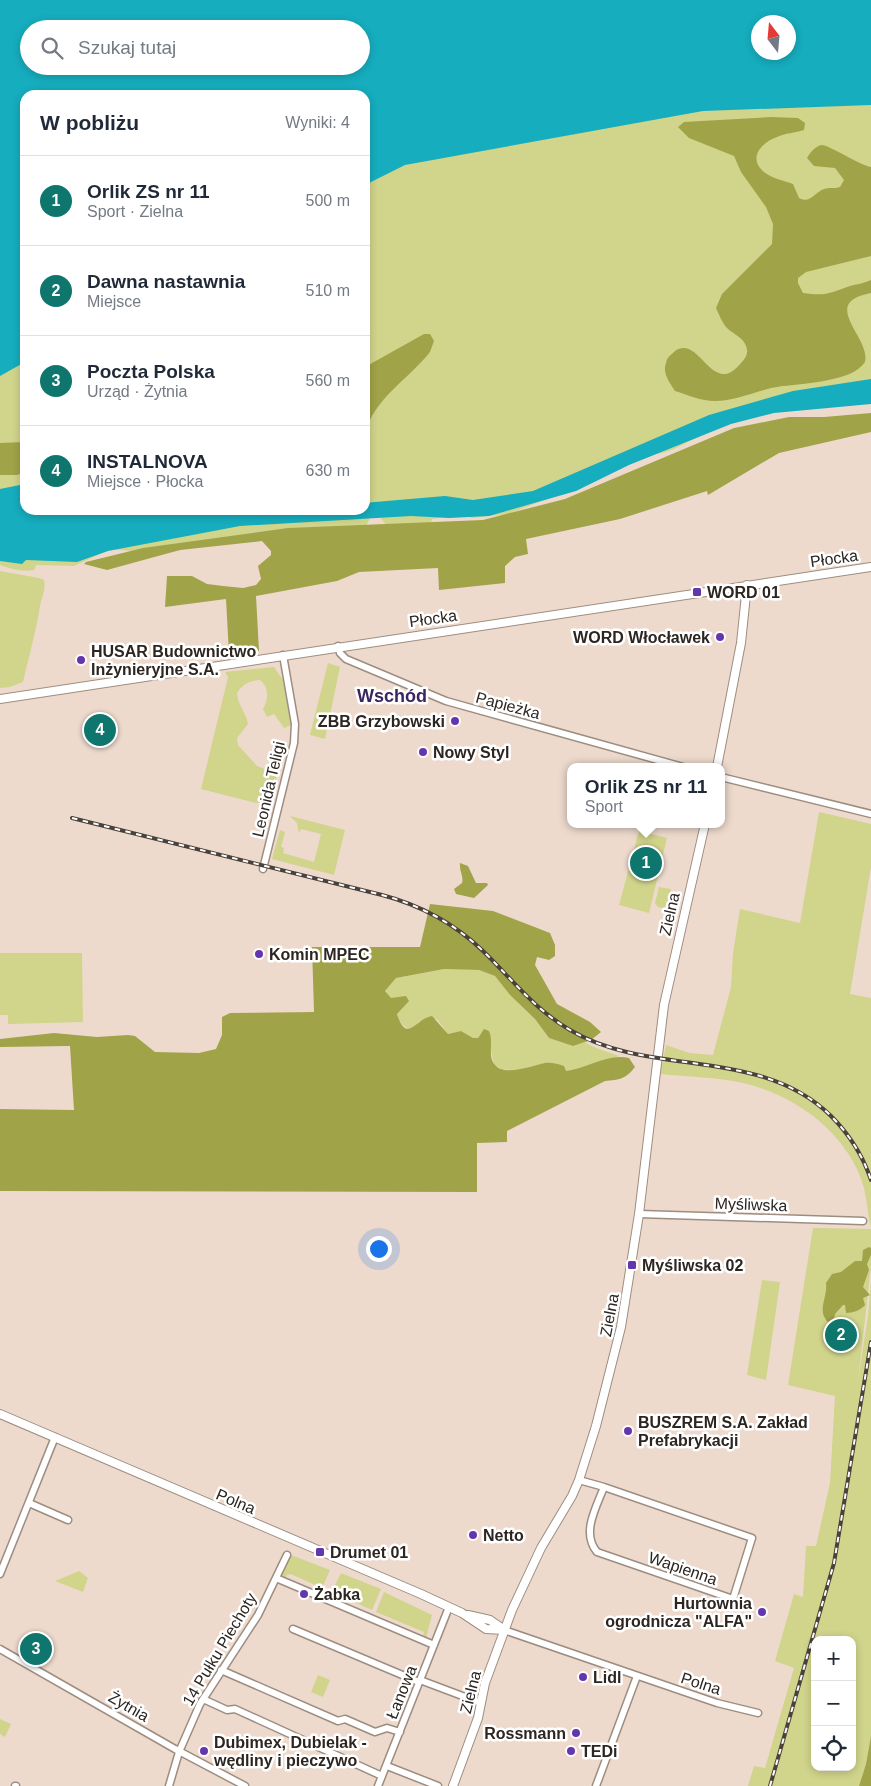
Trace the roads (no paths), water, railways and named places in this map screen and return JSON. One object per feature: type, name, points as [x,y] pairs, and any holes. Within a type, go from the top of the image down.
[{"type":"street","name":"Płocka","points":[[0,699],[338,646],[871,567]]},
{"type":"street","points":[[718,763],[742,633],[747,585]]},
{"type":"street","name":"Papieżka","points":[[338,646],[340,653],[346,659],[437,698],[669,763]]},
{"type":"street","name":"Leonida Teligi","points":[[263,870],[294,743],[295,724],[283,655]]},
{"type":"street","points":[[725,778],[871,814]]},
{"type":"street","name":"Zielna","points":[[453,1786],[476,1726],[485,1683],[504,1630],[533,1564],[572,1496],[579,1480],[617,1346],[639,1214],[667,987],[703,828]]},
{"type":"street","name":"Myśliwska","points":[[639,1214],[863,1221]]},
{"type":"street","name":"Polna","points":[[0,1414],[449,1607],[486,1629],[504,1630],[717,1704],[758,1712]]},
{"type":"street","points":[[0,1574],[54,1437]]},
{"type":"street","name":"Wapienna","points":[[579,1480],[604,1487],[752,1538],[733,1599],[597,1552],[590,1544],[588,1533],[604,1487]]},
{"type":"street","points":[[29,1503],[68,1520]]},
{"type":"street","name":"14 Pułku Piechoty","points":[[169,1786],[180,1752],[202,1699],[258,1615],[287,1555]]},
{"type":"street","points":[[276,1578],[434,1645]]},
{"type":"street","name":"Łanowa","points":[[378,1786],[449,1607]]},
{"type":"street","points":[[293,1629],[420,1681],[482,1703]]},
{"type":"street","name":"Żytnia","points":[[0,1649],[180,1752],[244,1786]]},
{"type":"street","points":[[221,1670],[337,1721],[345,1719],[375,1732],[387,1728],[400,1732]]},
{"type":"street","points":[[596,1786],[637,1676]]},
{"type":"street","points":[[202,1699],[227,1710],[235,1709],[382,1776]]},
{"type":"street","points":[[387,1766],[438,1786]]},
{"type":"water","points":[[0,0],[871,0],[871,105],[703,111],[405,165],[370,182],[370,90],[20,90],[20,365],[0,376]]},
{"type":"water","points":[[871,379],[871,404],[774,413],[731,424],[629,465],[576,491],[489,516],[449,518],[411,516],[240,526],[108,551],[77,562],[26,560],[22,564],[0,561],[0,489],[20,485],[20,515],[370,515],[370,502],[445,496],[473,500],[533,491],[709,415],[793,391]]},
{"type":"railway","points":[[72,818],[382,895],[410,904],[461,932],[483,951],[545,1013],[570,1030],[602,1045],[635,1054],[739,1071],[772,1080],[803,1094],[831,1116],[844,1130],[860,1154],[871,1180]]},
{"type":"railway","points":[[770,1786],[834,1563],[871,1342]]},
{"type":"place","name":"WORD 01","points":[[697,592]]},
{"type":"place","name":"WORD Włocławek","points":[[720,637]]},
{"type":"place","name":"HUSAR Budownictwo Inżynieryjne S.A.","points":[[81,660]]},
{"type":"place","name":"ZBB Grzybowski","points":[[455,721]]},
{"type":"place","name":"INSTALNOVA","points":[[100,730]]},
{"type":"place","name":"Nowy Styl","points":[[423,752]]},
{"type":"place","name":"Orlik ZS nr 11","points":[[646,863]]},
{"type":"place","name":"Komin MPEC","points":[[259,954]]},
{"type":"place","name":"Myśliwska 02","points":[[632,1265]]},
{"type":"place","name":"Dawna nastawnia","points":[[841,1335]]},
{"type":"place","name":"BUSZREM S.A. Zakład Prefabrykacji","points":[[628,1431]]},
{"type":"place","name":"Netto","points":[[473,1535]]},
{"type":"place","name":"Drumet 01","points":[[320,1552]]},
{"type":"place","name":"Żabka","points":[[304,1594]]},
{"type":"place","name":"Hurtownia ogrodnicza \"ALFA\"","points":[[762,1612]]},
{"type":"place","name":"Poczta Polska","points":[[36,1649]]},
{"type":"place","name":"Lidl","points":[[583,1677]]},
{"type":"place","name":"Rossmann","points":[[576,1733]]},
{"type":"place","name":"Dubimex, Dubielak - wędliny i pieczywo","points":[[204,1751]]},
{"type":"place","name":"TEDi","points":[[571,1751]]},
{"type":"district","name":"Wschód","points":[[392,696]]}]
